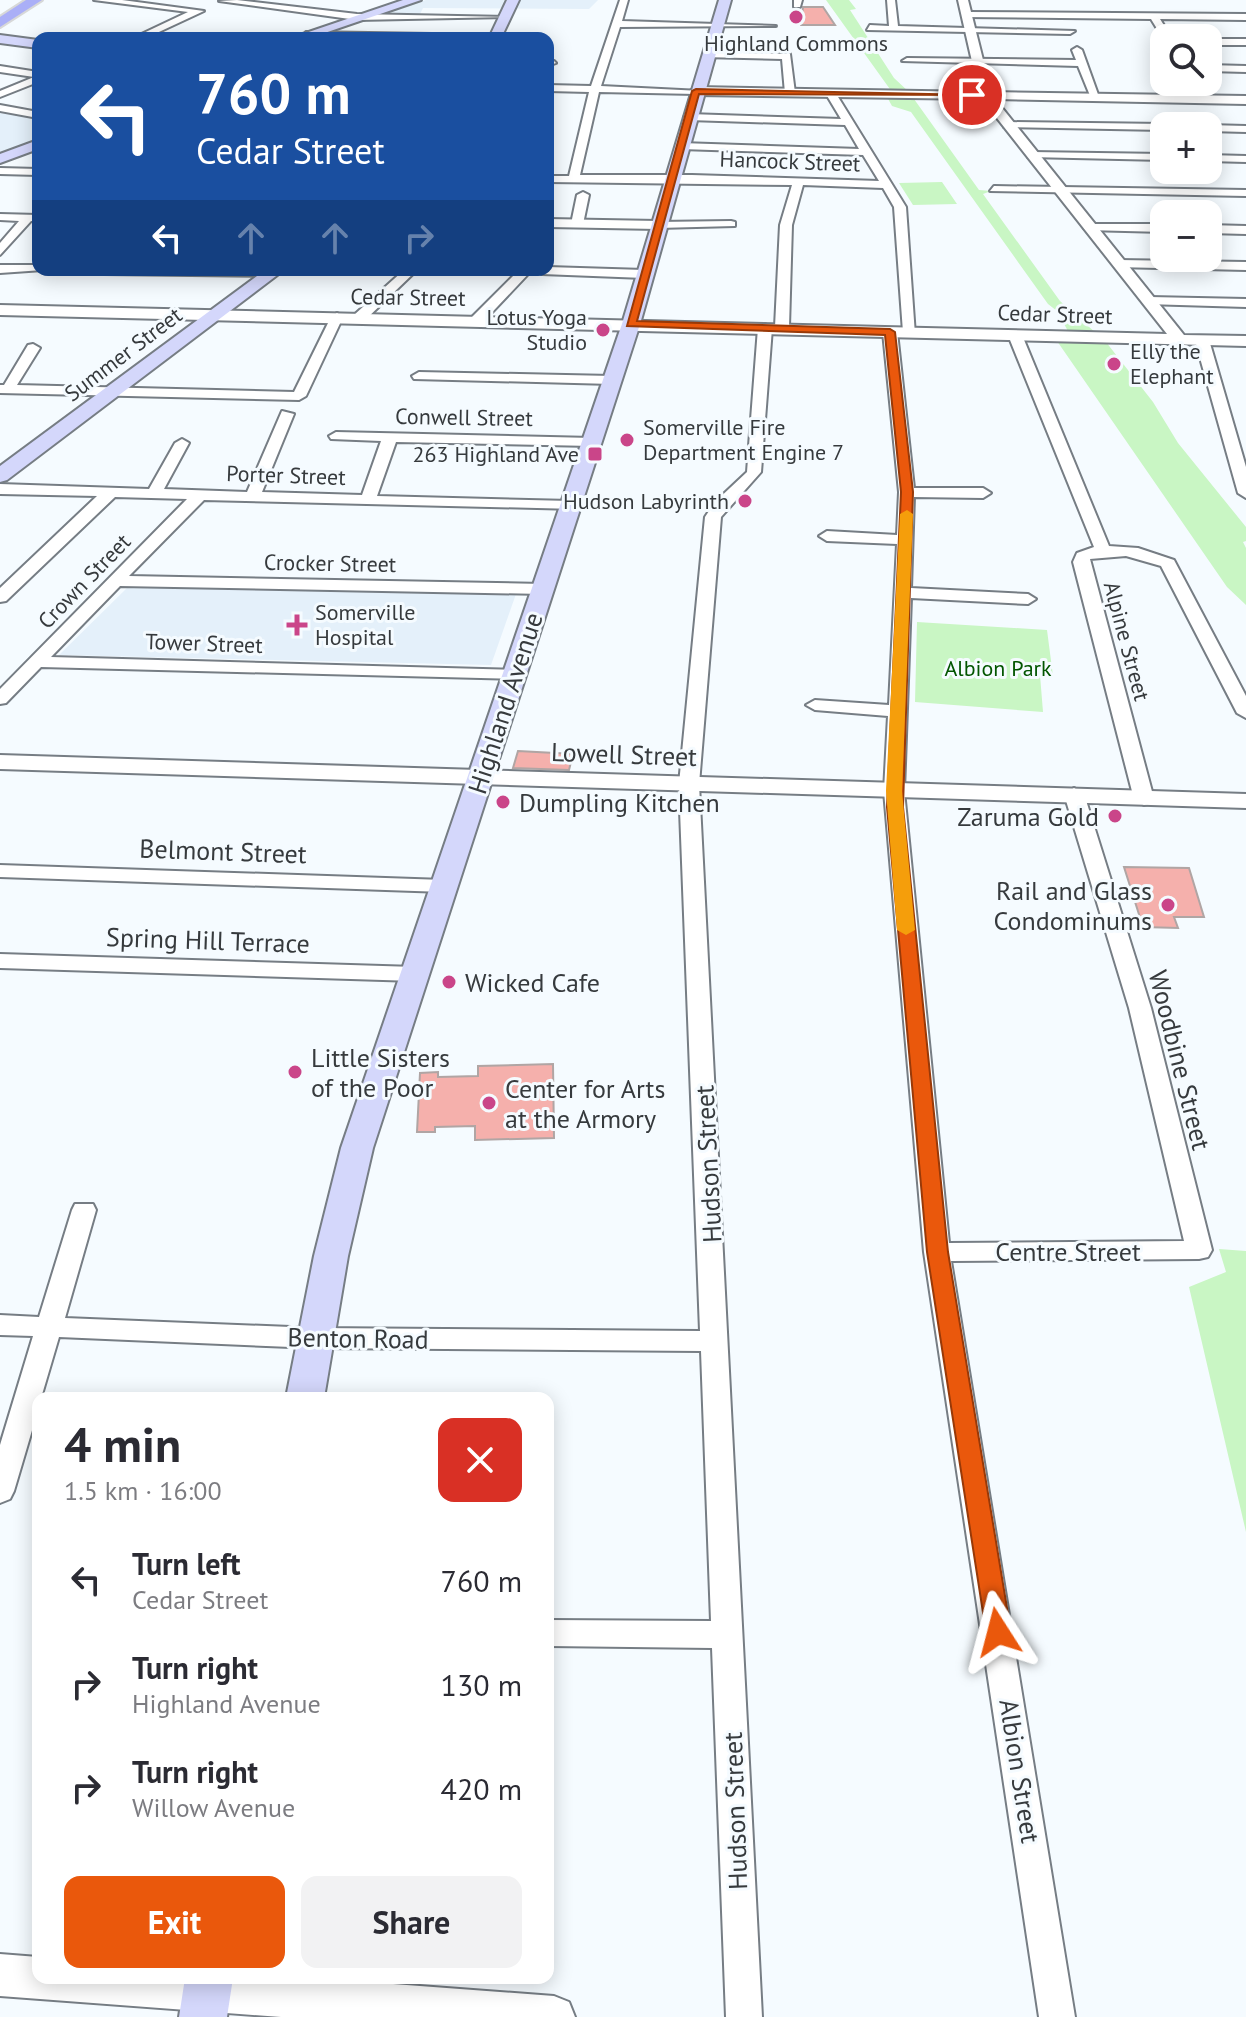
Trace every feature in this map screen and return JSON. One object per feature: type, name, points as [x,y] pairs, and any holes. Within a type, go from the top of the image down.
[{"type":"main road","points":[[0,15],[21,0]]},
{"type":"main road","points":[[0,23],[35,0]]},
{"type":"main road","points":[[313,32],[415,0]]},
{"type":"main road","points":[[498,32],[513,0]]},
{"type":"main road","name":"Highland Avenue","points":[[306,1392],[353,1162],[631,324],[717,9]]},
{"type":"main road","points":[[0,39],[32,43]]},
{"type":"main road","points":[[0,159],[32,146]]},
{"type":"main road","name":"Summer Street","points":[[0,476],[267,276]]},
{"type":"street","points":[[98,0],[200,11]]},
{"type":"street","points":[[152,32],[224,0],[359,16],[504,17]]},
{"type":"street","points":[[370,0],[400,4]]},
{"type":"street","points":[[574,179],[596,89],[624,0]]},
{"type":"street","points":[[891,0],[894,28]]},
{"type":"street","points":[[963,0],[986,96],[1180,340]]},
{"type":"street","points":[[1095,0],[1103,15]]},
{"type":"street","points":[[617,24],[717,9],[771,26]]},
{"type":"street","points":[[967,15],[1154,16],[1194,12],[1246,17]]},
{"type":"street","points":[[1065,15],[1096,98]]},
{"type":"street","points":[[1154,16],[1159,24]]},
{"type":"street","points":[[870,28],[1070,31]]},
{"type":"street","points":[[1222,42],[1246,42]]},
{"type":"street","points":[[706,55],[787,56],[790,93]]},
{"type":"street","points":[[907,61],[1082,63]]},
{"type":"street","points":[[1222,68],[1246,69]]},
{"type":"street","points":[[0,69],[32,76]]},
{"type":"street","points":[[0,94],[32,80]]},
{"type":"street","points":[[554,88],[1246,100]]},
{"type":"street","points":[[831,94],[900,207],[910,332]]},
{"type":"street","points":[[1202,96],[1204,100]]},
{"type":"street","points":[[0,108],[32,113]]},
{"type":"street","points":[[689,117],[847,122]]},
{"type":"street","points":[[1008,125],[1150,127]]},
{"type":"street","points":[[1222,128],[1246,129]]},
{"type":"street","points":[[681,146],[866,152]]},
{"type":"street","points":[[1032,155],[1150,157]]},
{"type":"street","points":[[1222,158],[1246,159]]},
{"type":"street","points":[[0,171],[32,172]]},
{"type":"street","name":"Hancock Street","points":[[554,179],[672,178],[887,185]]},
{"type":"street","name":"Hudson Street","points":[[744,2017],[689,784],[713,517],[716,509],[754,472],[786,225],[798,182]]},
{"type":"street","points":[[994,189],[1246,193]]},
{"type":"street","points":[[577,224],[583,195]]},
{"type":"street","points":[[0,217],[32,218]]},
{"type":"street","points":[[0,251],[32,219]]},
{"type":"street","points":[[554,223],[731,224]]},
{"type":"street","points":[[1090,228],[1150,228]]},
{"type":"street","points":[[1222,229],[1246,230]]},
{"type":"street","points":[[1119,264],[1246,266]]},
{"type":"street","points":[[0,269],[32,269]]},
{"type":"street","points":[[554,270],[644,274]]},
{"type":"street","points":[[359,318],[404,276]]},
{"type":"street","points":[[476,321],[520,276]]},
{"type":"street","points":[[1150,301],[1246,303]]},
{"type":"street","name":"Cedar Street","points":[[0,310],[1246,341]]},
{"type":"street","points":[[4,389],[299,396],[337,317]]},
{"type":"street","name":"Albion Street","points":[[890,332],[907,492],[906,593],[894,791],[937,1252],[1057,2017]]},
{"type":"street","name":"Alpine Street","points":[[1015,335],[1104,552],[1090,553],[1081,562],[1144,799]]},
{"type":"street","points":[[1202,340],[1246,493]]},
{"type":"street","points":[[4,389],[33,348]]},
{"type":"street","points":[[419,376],[612,380]]},
{"type":"street","points":[[253,496],[287,414]]},
{"type":"street","name":"Conwell Street","points":[[336,436],[592,442]]},
{"type":"street","points":[[368,500],[390,437]]},
{"type":"street","points":[[154,493],[182,443]]},
{"type":"street","name":"Porter Street","points":[[0,489],[571,506]]},
{"type":"street","points":[[0,597],[111,492]]},
{"type":"street","points":[[907,492],[983,493]]},
{"type":"street","name":"Crown Street","points":[[0,699],[200,495]]},
{"type":"street","points":[[827,536],[907,540]]},
{"type":"street","points":[[1104,552],[1157,557],[1168,563],[1246,713]]},
{"type":"street","name":"Crocker Street","points":[[116,581],[543,589]]},
{"type":"street","points":[[906,593],[1028,599]]},
{"type":"street","name":"Tower Street","points":[[36,662],[515,675]]},
{"type":"street","points":[[815,705],[899,711]]},
{"type":"street","name":"Lowell Street","points":[[0,762],[1246,801]]},
{"type":"street","name":"Woodbine Street","points":[[1074,794],[1140,1008],[1199,1250]]},
{"type":"street","name":"Belmont Street","points":[[0,871],[444,886]]},
{"type":"street","name":"Spring Hill Terrace","points":[[0,961],[415,974]]},
{"type":"street","points":[[0,1491],[84,1210]]},
{"type":"street","name":"Centre Street","points":[[937,1252],[1199,1250]]},
{"type":"street","name":"Benton Road","points":[[0,1325],[315,1338],[716,1341]]},
{"type":"street","points":[[554,1633],[728,1635]]},
{"type":"street","points":[[0,1975],[32,1978]]},
{"type":"street","points":[[93,1984],[206,1995],[554,2017]]},
{"type":"shaded area","points":[[426,0],[598,0],[589,9],[423,8],[420,14],[373,14]]},
{"type":"shaded area","points":[[0,110],[32,116],[32,140],[0,153]]},
{"type":"shaded area","name":"Somerville Hospital","points":[[129,586],[516,594],[491,665],[59,655]]},
{"type":"green space","points":[[826,0],[849,0],[856,9],[850,10],[894,78],[909,92],[979,190],[991,191],[983,194],[1060,301],[1106,342],[1153,402],[1178,443],[1246,527],[1246,541],[1243,542],[1246,548],[1246,605],[1227,587],[1057,341],[1069,333],[1057,311],[1048,304],[911,112],[892,106],[887,97],[892,92]]},
{"type":"green space","points":[[942,182],[957,204],[913,205],[899,183]]},
{"type":"green space","name":"Albion Park","points":[[917,622],[1047,630],[1053,676],[1040,675],[1043,712],[915,702]]},
{"type":"green space","points":[[1219,1249],[1246,1251],[1246,1532],[1189,1287],[1226,1272]]},
{"type":"building","points":[[803,7],[823,7],[835,25],[801,25]]},
{"type":"building","points":[[518,751],[573,754],[569,770],[513,768]]},
{"type":"building","name":"Rail and Glass Condominums","points":[[1124,867],[1189,868],[1204,917],[1174,917],[1178,928],[1143,927]]},
{"type":"building","name":"Center for Arts at the Armory","points":[[553,1064],[554,1138],[475,1140],[475,1126],[435,1127],[435,1132],[417,1132],[420,1073],[438,1072],[438,1077],[478,1076],[478,1066]]},
{"type":"slow traffic","points":[[906,930],[894,791],[906,593],[907,514]]},
{"type":"place","name":"Highland Commons","points":[[796,17]]},
{"type":"place","name":"Lotus Yoga Studio","points":[[603,330]]},
{"type":"place","name":"Elly the Elephant","points":[[1114,364]]},
{"type":"place","name":"Somerville Fire Department Engine 7","points":[[627,440]]},
{"type":"place","name":"263 Highland Ave","points":[[595,454]]},
{"type":"place","name":"Hudson Labyrinth","points":[[745,501]]},
{"type":"place","name":"Somerville Hospital","points":[[297,625]]},
{"type":"place","name":"Dumpling Kitchen","points":[[503,802]]},
{"type":"place","name":"Zaruma Gold","points":[[1115,816]]},
{"type":"place","name":"Rail and Glass Condominums","points":[[1168,905]]},
{"type":"place","name":"Wicked Cafe","points":[[449,982]]},
{"type":"place","name":"Little Sisters of the Poor","points":[[295,1072]]},
{"type":"place","name":"Center for Arts at the Armory","points":[[489,1103]]},
{"type":"route","points":[[972,95],[696,91],[631,324],[890,332],[907,492],[906,593],[895,807],[937,1252],[998,1632]]}]
